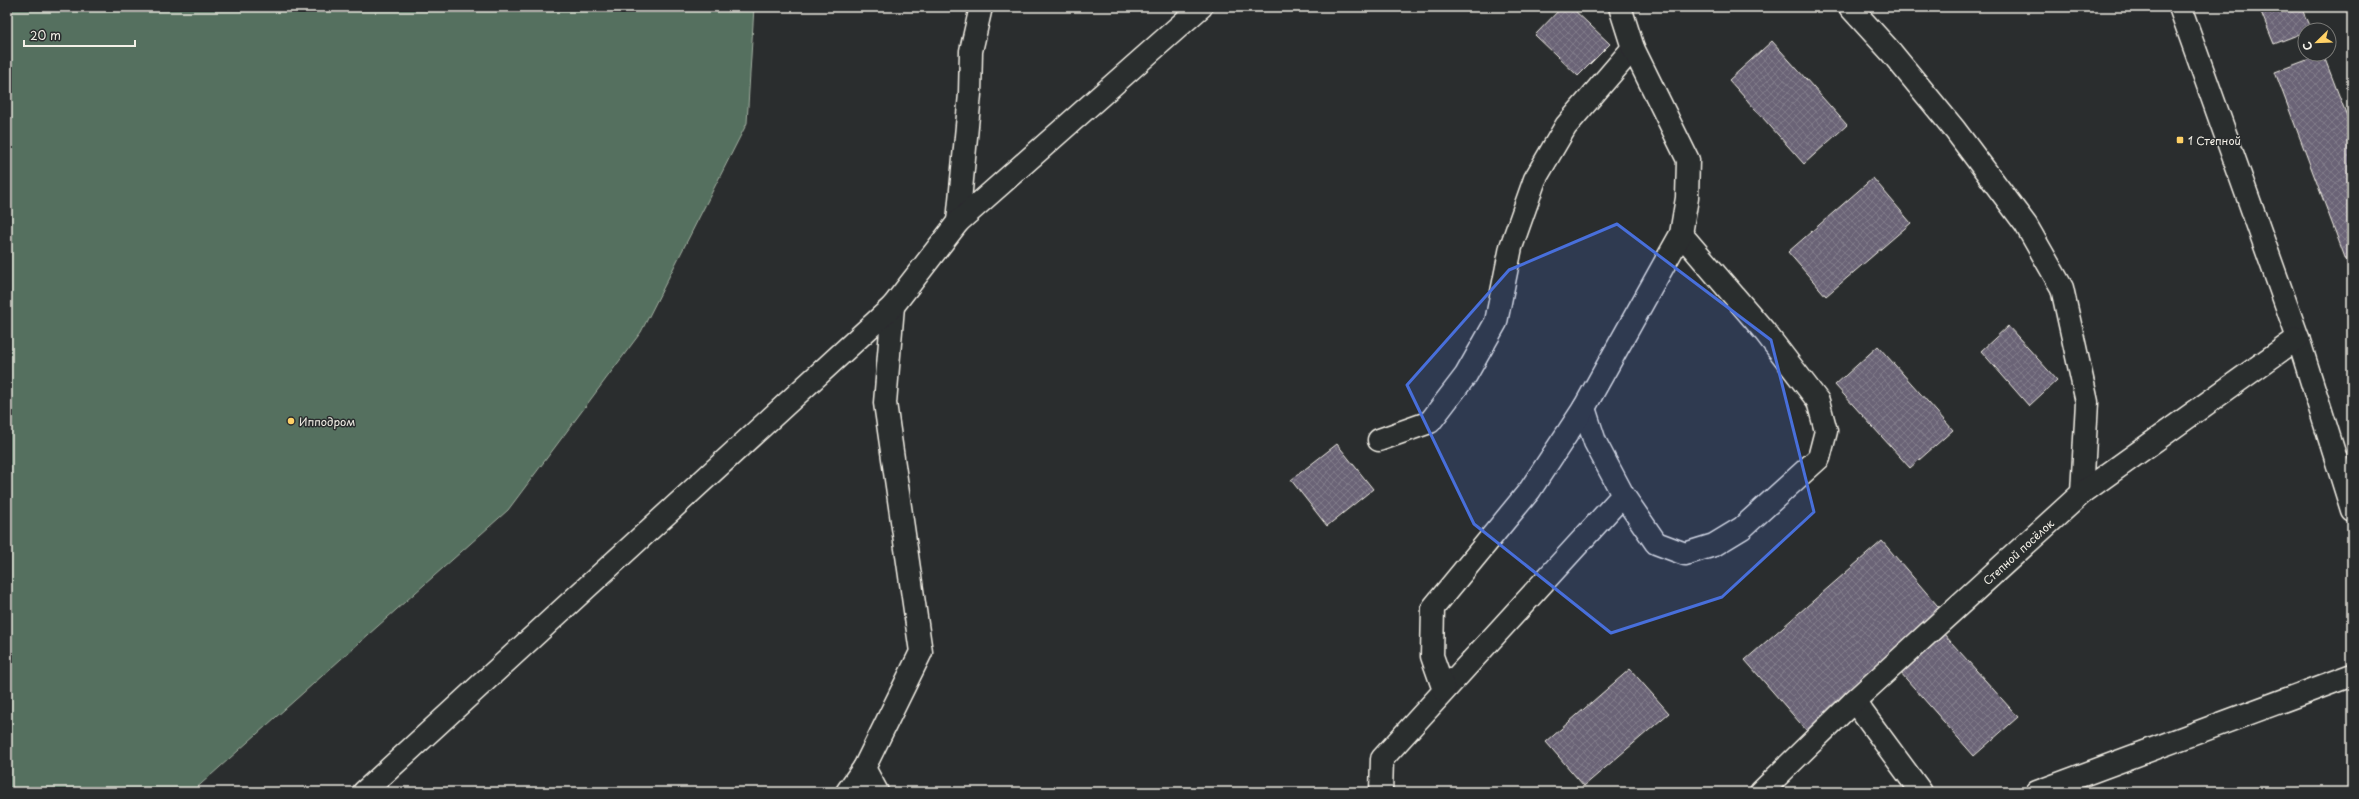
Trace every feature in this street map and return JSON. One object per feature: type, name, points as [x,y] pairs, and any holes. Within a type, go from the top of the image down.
[{"type":"street","points":[[958,222],[970,94],[971,51],[981,7]]},
{"type":"street","points":[[364,792],[893,306],[958,222],[1200,7]]},
{"type":"street","points":[[1444,690],[1432,656],[1433,608],[1530,490],[1584,408],[1680,234],[1687,198],[1688,160],[1633,48],[1620,7]]},
{"type":"street","points":[[1850,7],[1891,52],[1955,130],[2026,225],[2062,288],[2087,402],[2082,494]]},
{"type":"street","points":[[2180,7],[2298,338],[2352,510]]},
{"type":"street","points":[[1379,440],[1430,422],[1466,375],[1496,322],[1511,248],[1535,178],[1566,126],[1633,48]]},
{"type":"street","points":[[1584,408],[1595,442],[1623,495],[1656,543],[1685,554],[1707,547],[1742,528],[1819,458],[1826,431],[1818,401],[1765,332],[1680,234]]},
{"type":"street","points":[[847,792],[864,768],[921,652],[885,403],[893,306]]},
{"type":"street","name":"Степной посёлок","points":[[1761,792],[1854,701],[2082,494],[2298,338]]},
{"type":"street","points":[[1381,792],[1382,759],[1623,495]]},
{"type":"street","points":[[2037,792],[2352,675]]},
{"type":"street","points":[[1854,701],[1921,792]]},
{"type":"street","points":[[864,768],[877,792]]},
{"type":"highlighted area","points":[[1617,224],[1771,340],[1814,512],[1722,597],[1611,633],[1474,524],[1407,385],[1509,270]]},
{"type":"green space","name":"Ипподром","points":[[7,7],[754,7],[747,123],[641,332],[508,510],[192,792],[7,792]]},
{"type":"building","points":[[1562,7],[1571,7],[1610,44],[1578,76],[1535,35]]},
{"type":"building","points":[[2259,7],[2301,7],[2308,22],[2297,22],[2297,35],[2274,44]]},
{"type":"building","points":[[1772,41],[1847,125],[1804,164],[1729,80]]},
{"type":"building","points":[[2302,62],[2326,62],[2352,129],[2352,276],[2275,72]]},
{"type":"building","points":[[1873,178],[1911,223],[1826,296],[1788,252]]},
{"type":"building","points":[[2008,326],[2057,380],[2029,406],[1981,351]]},
{"type":"building","points":[[1878,346],[1953,430],[1910,468],[1835,385]]},
{"type":"building","points":[[1337,444],[1373,489],[1327,526],[1291,480]]},
{"type":"building","points":[[1882,541],[1943,612],[1807,731],[1745,660]]},
{"type":"building","points":[[1943,633],[2018,717],[1974,756],[1900,672]]},
{"type":"building","points":[[1630,669],[1669,713],[1584,786],[1546,742]]},
{"type":"place","name":"1 Степной","points":[[2180,140]]},
{"type":"place","name":"Ипподром","points":[[291,421]]}]
